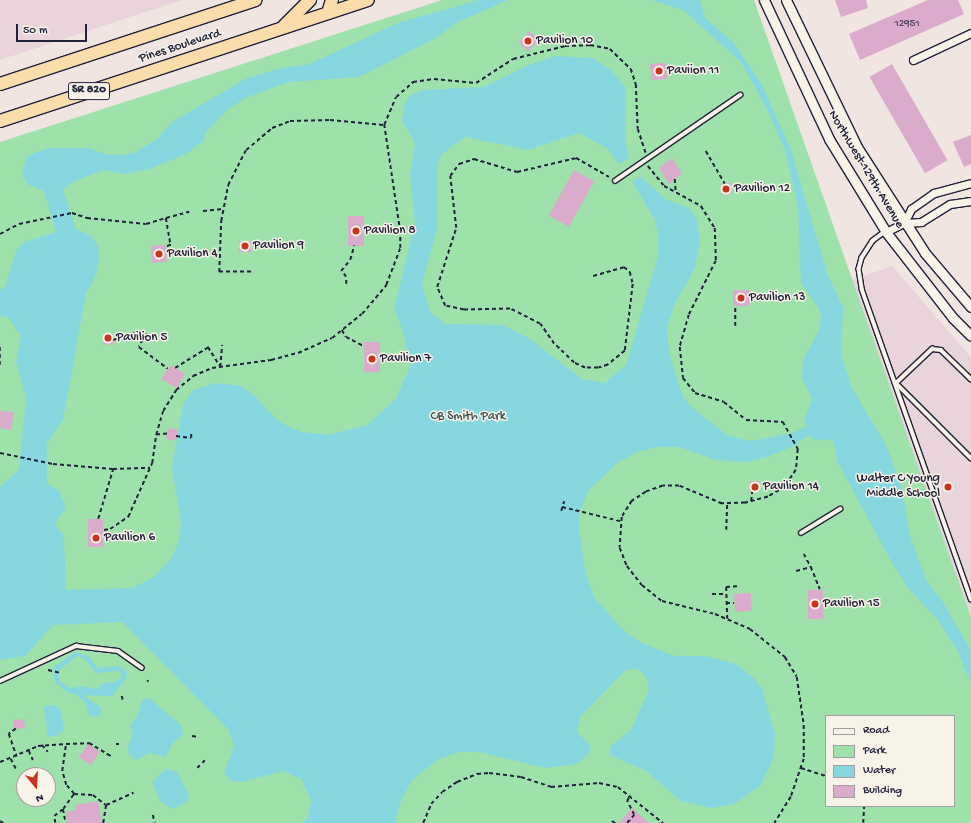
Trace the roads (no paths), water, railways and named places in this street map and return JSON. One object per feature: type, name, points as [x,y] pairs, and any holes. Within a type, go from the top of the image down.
[{"type":"highway","name":"Pines Boulevard","points":[[0,84],[256,0]]},
{"type":"highway","points":[[282,28],[310,0]]},
{"type":"highway","points":[[328,13],[332,0]]},
{"type":"highway","name":"Pines Boulevard","points":[[0,120],[368,0]]},
{"type":"street","name":"Northwest 129th Avenue","points":[[764,0],[829,139],[886,232],[953,318],[971,336]]},
{"type":"street","name":"Northwest 129th Avenue","points":[[786,0],[857,147],[904,223],[971,307]]},
{"type":"street","points":[[913,60],[971,33]]},
{"type":"street","points":[[904,223],[911,209],[934,193],[970,183],[971,191]]},
{"type":"street","points":[[886,232],[904,223],[921,222],[950,204],[971,201]]},
{"type":"lane","points":[[615,181],[740,95]]},
{"type":"lane","points":[[886,232],[865,250],[859,269],[862,289],[971,599]]},
{"type":"lane","points":[[896,383],[932,349],[941,350],[971,379]]},
{"type":"lane","points":[[896,383],[971,458]]},
{"type":"lane","points":[[801,533],[840,509]]},
{"type":"lane","points":[[0,681],[76,646],[118,651],[142,668]]},
{"type":"water","points":[[479,0],[508,0],[458,22],[434,39],[359,77],[289,82],[245,98],[227,110],[206,132],[203,141],[186,154],[150,169],[124,174],[103,170],[71,183],[63,190],[76,229],[91,236],[98,246],[99,260],[95,277],[86,293],[63,420],[47,443],[47,483],[59,491],[66,508],[55,524],[64,536],[66,590],[132,588],[154,577],[172,557],[180,538],[181,522],[172,468],[183,405],[193,390],[216,383],[240,386],[253,394],[276,419],[287,426],[302,432],[328,435],[367,425],[396,399],[410,367],[404,336],[394,308],[415,224],[410,175],[415,143],[402,121],[405,103],[411,95],[423,90],[484,87],[526,66],[555,56],[593,58],[611,70],[626,88],[626,144],[629,158],[619,164],[607,148],[579,133],[528,150],[465,137],[442,154],[438,163],[437,229],[422,284],[430,312],[445,324],[503,325],[530,339],[582,379],[604,383],[626,365],[658,256],[658,233],[654,218],[632,182],[640,176],[667,200],[689,208],[697,219],[700,241],[695,268],[675,303],[667,328],[669,352],[682,395],[689,405],[727,435],[750,441],[793,433],[799,444],[767,457],[747,462],[716,460],[679,447],[658,447],[637,452],[617,463],[588,491],[579,514],[579,529],[585,571],[594,597],[624,631],[640,642],[674,656],[705,656],[736,664],[755,679],[762,689],[775,733],[774,758],[760,786],[734,804],[712,808],[681,801],[646,771],[610,755],[610,747],[631,730],[649,690],[646,676],[636,668],[626,670],[580,717],[577,732],[591,746],[588,755],[576,764],[545,768],[479,752],[459,752],[439,759],[413,779],[401,800],[395,823],[303,823],[309,815],[311,800],[301,779],[283,771],[242,782],[231,781],[224,773],[234,746],[229,730],[122,622],[53,625],[25,656],[0,660],[0,487],[19,469],[26,398],[16,362],[21,336],[8,317],[0,316],[0,290],[5,287],[17,249],[24,242],[56,232],[44,191],[27,184],[22,173],[27,156],[49,148],[89,148],[104,154],[120,155],[134,153],[157,139],[172,122],[245,79],[281,68],[307,65],[398,23]]},
{"type":"water","points":[[651,0],[700,0],[705,18],[732,41],[761,83],[791,150],[827,273],[843,308],[841,354],[852,388],[887,447],[902,490],[910,536],[927,582],[941,599],[970,649],[971,684],[958,652],[938,620],[908,588],[891,561],[838,463],[833,441],[826,439],[814,441],[804,420],[812,399],[802,378],[803,360],[819,330],[821,319],[820,310],[801,283],[798,206],[785,150],[768,111],[741,62],[683,10]]},
{"type":"water","points":[[75,652],[88,656],[98,668],[120,666],[127,672],[125,680],[112,696],[82,695],[101,707],[102,713],[97,717],[89,716],[85,703],[77,695],[68,693],[54,681],[54,667]],"holes":[[[77,656],[85,659],[96,673],[120,671],[122,677],[114,682],[103,683],[97,689],[81,686],[70,688],[60,681],[58,671]]]},
{"type":"water","points":[[149,698],[181,725],[183,735],[174,742],[165,757],[150,753],[136,760],[129,755],[128,745],[133,734],[130,725],[137,716],[142,700]]},
{"type":"water","points":[[55,705],[61,711],[64,728],[59,735],[48,737],[44,706]]},
{"type":"water","points":[[166,769],[177,772],[189,795],[186,802],[173,809],[160,801],[152,782]]},
{"type":"waterway","points":[[795,437],[809,431]]},
{"type":"place","name":"Pavilion 10","points":[[528,41]]},
{"type":"place","name":"Paviion 11","points":[[659,71]]},
{"type":"place","name":"Pavilion 12","points":[[726,189]]},
{"type":"place","name":"Pavilion 8","points":[[356,231]]},
{"type":"place","name":"Pavilion 9","points":[[245,246]]},
{"type":"place","name":"Pavilion 4","points":[[159,254]]},
{"type":"place","name":"Pavilion 13","points":[[741,298]]},
{"type":"place","name":"Pavilion 5","points":[[108,338]]},
{"type":"place","name":"Pavilion 7","points":[[372,359]]},
{"type":"place","name":"Pavilion 14","points":[[755,487]]},
{"type":"place","name":"Walter C Young Middle School","points":[[948,487]]},
{"type":"place","name":"Pavilion 6","points":[[96,538]]},
{"type":"place","name":"Pavilion 15","points":[[815,604]]},
{"type":"park label","name":"CB Smith Park","points":[[468,417]]}]
